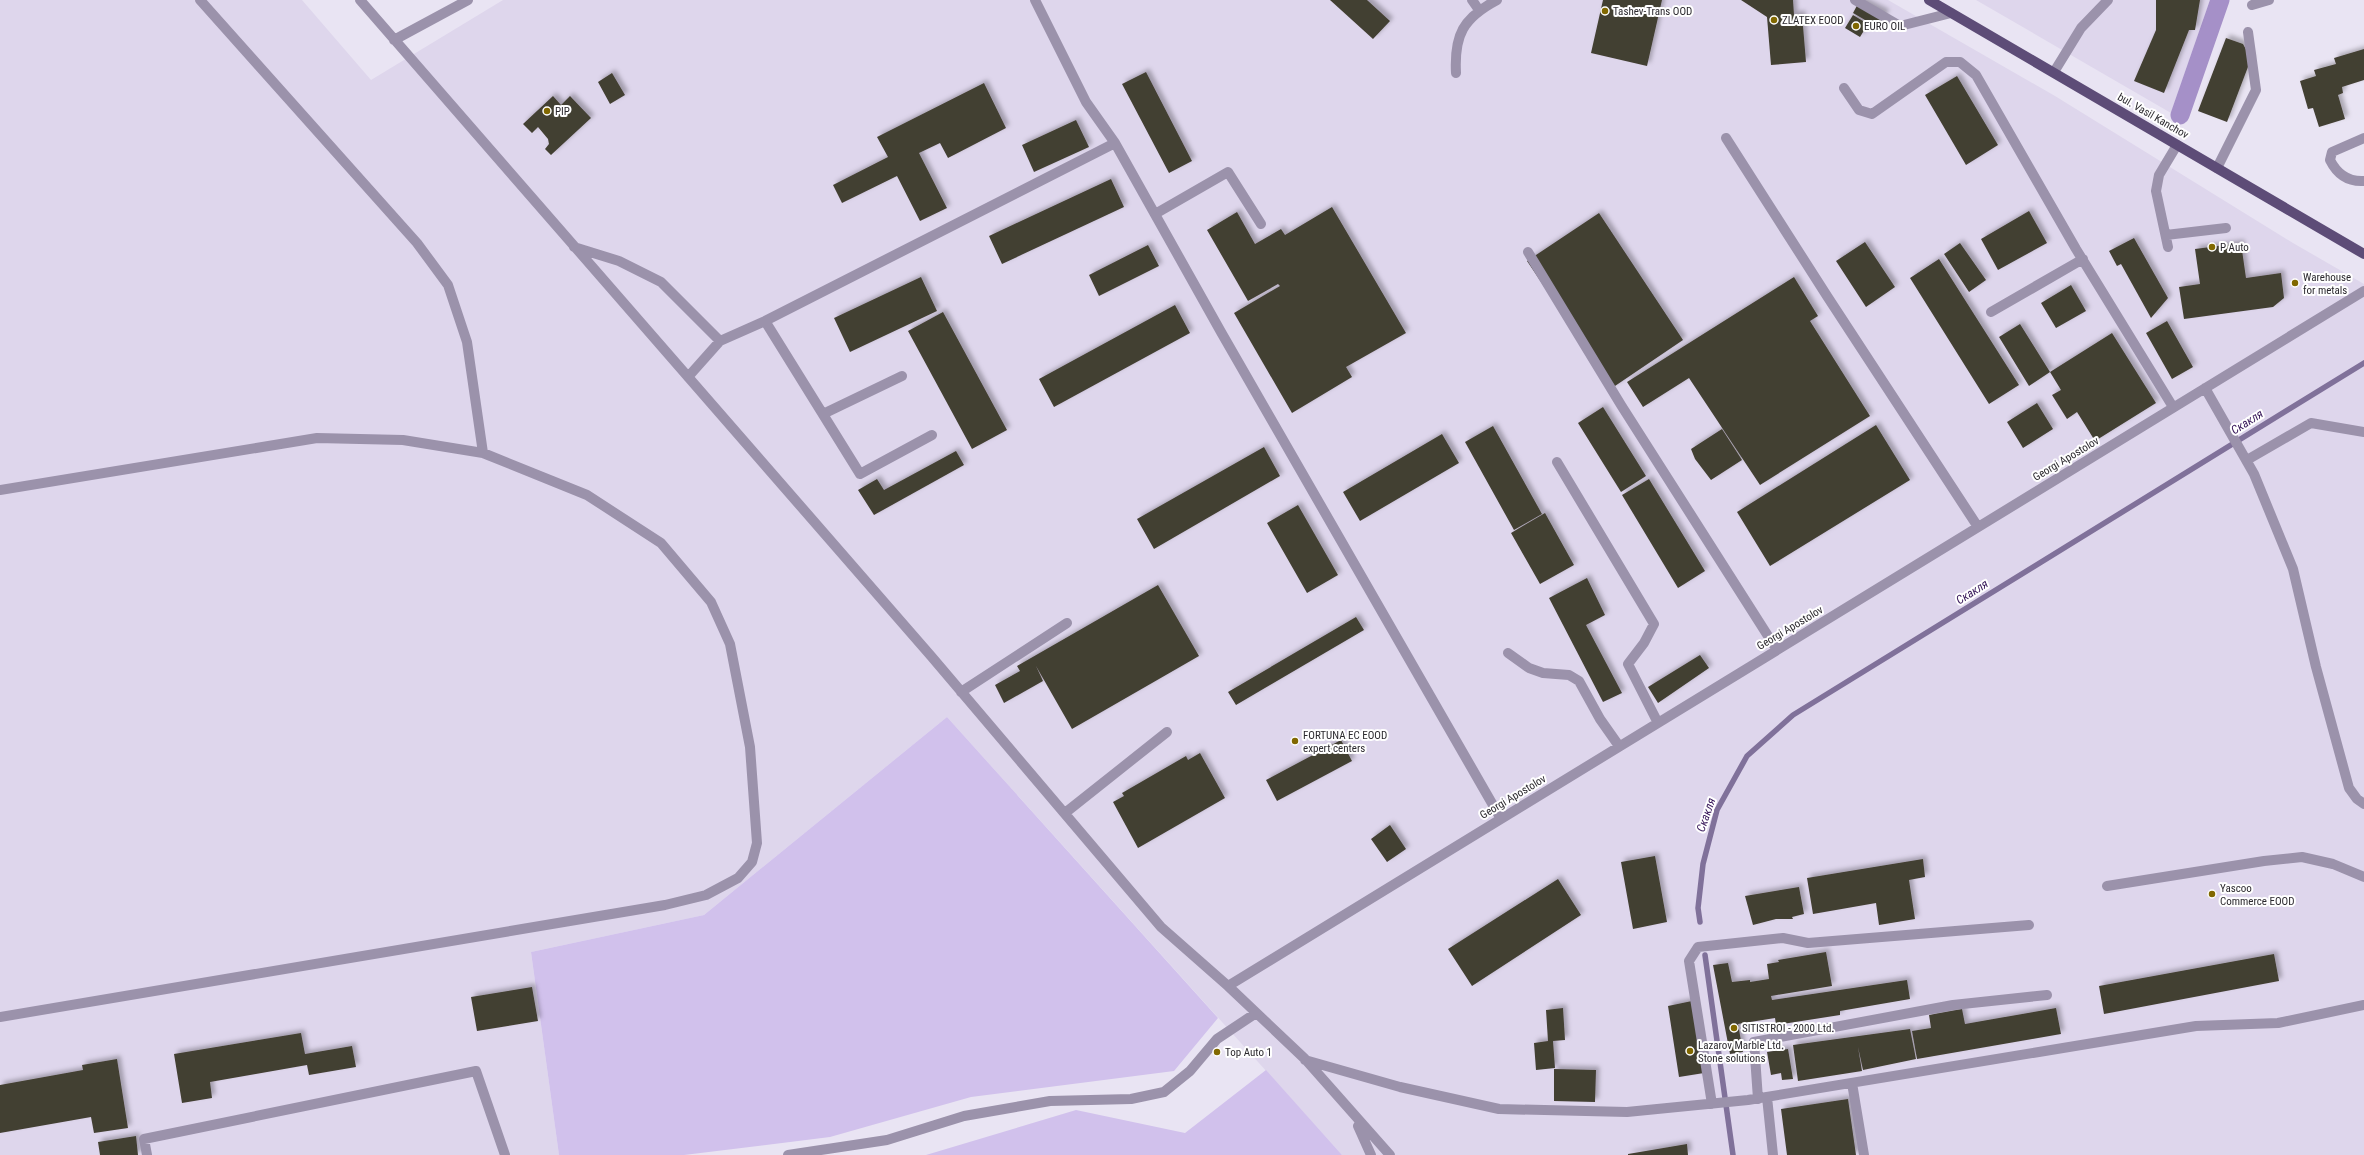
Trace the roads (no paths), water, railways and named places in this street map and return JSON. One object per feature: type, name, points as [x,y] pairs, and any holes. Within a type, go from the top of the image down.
[{"type":"main road","name":"bul. Vasil Kanchov","points":[[1929,0],[1946,7],[2177,145],[2364,254]]},
{"type":"street","points":[[200,0],[417,242],[448,285],[467,342],[483,453]]},
{"type":"street","points":[[360,0],[961,692],[1161,927],[1228,986],[1304,1059],[1355,1118],[1390,1155]]},
{"type":"street","points":[[394,40],[468,0]]},
{"type":"street","points":[[1035,0],[1086,102],[1116,143],[1155,214],[1501,819]]},
{"type":"street","points":[[1472,0],[1479,10]]},
{"type":"street","points":[[1456,73],[1454,49],[1464,26],[1479,10],[1497,0]]},
{"type":"street","points":[[1855,0],[1900,26],[1946,7]]},
{"type":"street","points":[[2054,72],[2081,28],[2108,0]]},
{"type":"street","points":[[2252,5],[2269,0]]},
{"type":"street","points":[[2217,168],[2256,90],[2248,32]]},
{"type":"street","points":[[1844,88],[1859,110],[1872,114],[1946,62],[1960,62],[1976,75],[2083,259],[2173,407]]},
{"type":"street","points":[[1726,138],[1827,296],[1978,526]]},
{"type":"street","points":[[2364,138],[2332,152],[2330,160],[2335,170],[2344,177],[2356,182],[2364,181]]},
{"type":"street","points":[[688,377],[720,341],[765,321],[1116,143]]},
{"type":"street","points":[[2168,247],[2156,192],[2159,175],[2177,145]]},
{"type":"street","points":[[1155,214],[1228,172],[1261,224]]},
{"type":"street","points":[[2166,234],[2226,228]]},
{"type":"street","points":[[574,247],[619,261],[661,282],[720,341]]},
{"type":"street","points":[[1528,252],[1621,404],[1777,650]]},
{"type":"street","points":[[1991,312],[2083,259]]},
{"type":"street","name":"Georgi Apostolov","points":[[1228,986],[2364,291]]},
{"type":"street","points":[[765,321],[860,474],[932,435]]},
{"type":"street","points":[[823,414],[902,376]]},
{"type":"street","points":[[2205,388],[2247,460],[2293,569],[2316,667],[2349,788],[2357,799],[2364,804]]},
{"type":"street","points":[[2247,460],[2312,423],[2364,432]]},
{"type":"street","points":[[0,490],[317,438],[403,440],[483,453],[587,495],[661,543],[711,602],[730,644],[750,747],[757,843],[752,862],[738,878],[706,895],[665,905],[0,1017]]},
{"type":"street","points":[[1557,462],[1654,624],[1644,643],[1628,664],[1658,723]]},
{"type":"street","points":[[961,692],[1067,623]]},
{"type":"street","points":[[1508,653],[1529,668],[1543,673],[1569,675],[1579,681],[1600,719],[1619,746]]},
{"type":"street","points":[[1065,813],[1167,732]]},
{"type":"street","points":[[2107,886],[2264,861],[2302,857],[2333,864],[2364,877]]},
{"type":"street","points":[[1712,1104],[1689,961],[1698,947],[1783,938],[1808,943],[2029,926]]},
{"type":"street","points":[[1774,1155],[1754,1042],[1953,1005],[2047,995]]},
{"type":"street","points":[[1304,1059],[1400,1087],[1499,1109],[1627,1112],[1763,1098],[2196,1026],[2278,1023],[2364,1006]]},
{"type":"street","points":[[788,1155],[887,1140],[964,1116],[1050,1101],[1131,1099],[1164,1092],[1190,1071],[1217,1039],[1256,1012]]},
{"type":"street","points":[[147,1155],[144,1139],[476,1071],[505,1155]]},
{"type":"street","points":[[1852,1083],[1864,1155]]},
{"type":"street","points":[[1355,1118],[1371,1155]]},
{"type":"waterway","points":[[2180,115],[2220,0]]},
{"type":"waterway","name":"Скакля","points":[[1700,922],[1698,908],[1703,864],[1717,810],[1747,756],[1793,715],[2364,363]]},
{"type":"waterway","name":"Скакля","points":[[1705,955],[1733,1155]]},
{"type":"place","name":"Tashev-Trans OOD","points":[[1605,11]]},
{"type":"place","name":"ZLATEX EOOD","points":[[1774,20]]},
{"type":"place","name":"EURO OIL","points":[[1856,26]]},
{"type":"place","name":"PIP","points":[[547,111]]},
{"type":"place","name":"P Auto","points":[[2212,247]]},
{"type":"place","name":"Warehouse for metals","points":[[2295,283]]},
{"type":"place","name":"FORTUNA EC EOOD expert centers","points":[[1295,741]]},
{"type":"place","name":"Yascoo Commerce EOOD","points":[[2212,894]]},
{"type":"place","name":"SITISTROI - 2000 Ltd.","points":[[1734,1028]]},
{"type":"place","name":"Lazarov Marble Ltd. Stone solutions","points":[[1690,1051]]},
{"type":"place","name":"Top Auto 1","points":[[1217,1052]]}]
